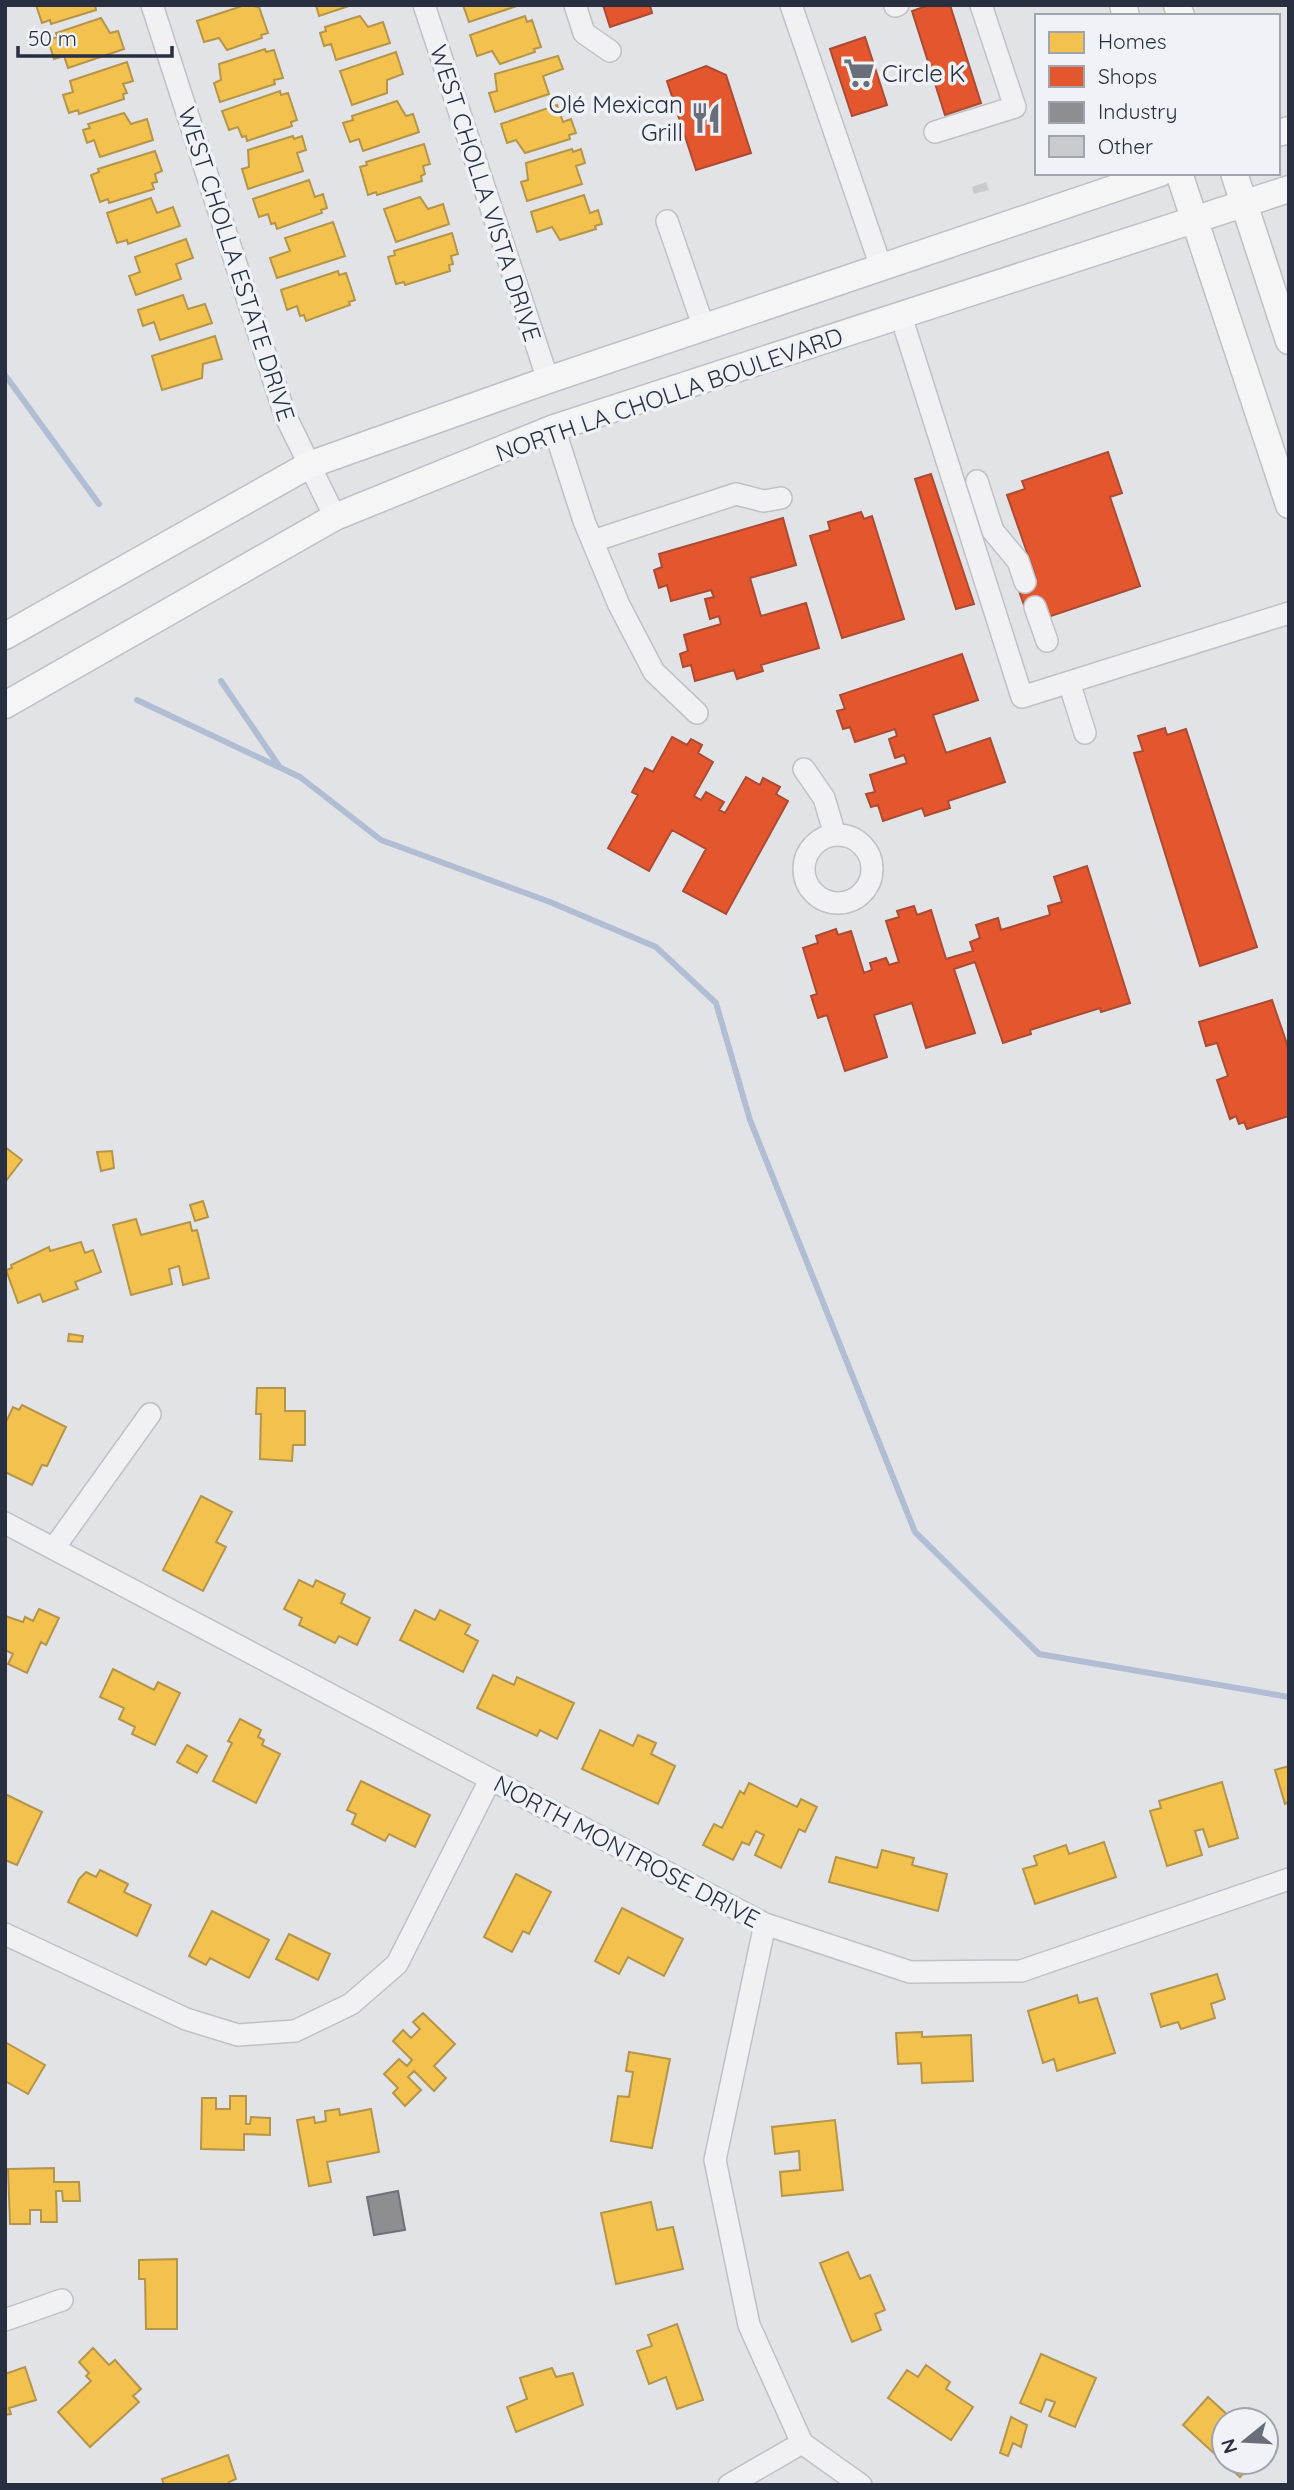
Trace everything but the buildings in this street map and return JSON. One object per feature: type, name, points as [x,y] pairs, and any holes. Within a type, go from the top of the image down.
[{"type":"main road","name":"NORTH LA CHOLLA BOULEVARD","points":[[5,636],[309,465],[548,380],[1154,175]]},
{"type":"main road","points":[[1180,175],[1289,505]]},
{"type":"main road","points":[[1235,175],[1289,341]]},
{"type":"main road","name":"NORTH LA CHOLLA BOULEVARD","points":[[5,705],[335,517],[554,428],[1289,189]]},
{"type":"street","name":"WEST CHOLLA ESTATE DRIVE","points":[[152,5],[285,415],[335,517]]},
{"type":"street","name":"WEST CHOLLA VISTA DRIVE","points":[[424,5],[548,380]]},
{"type":"street","points":[[575,5],[584,33],[610,51]]},
{"type":"street","points":[[791,5],[881,267]]},
{"type":"street","points":[[935,132],[1015,107],[981,5]]},
{"type":"street","points":[[667,221],[704,328]]},
{"type":"street","points":[[901,316],[1022,697],[1289,613]]},
{"type":"street","points":[[554,428],[593,541],[619,605],[654,672],[697,713]]},
{"type":"street","points":[[977,481],[993,531],[1018,561],[1025,582]]},
{"type":"street","points":[[593,541],[736,494],[764,501],[781,498]]},
{"type":"street","points":[[1035,607],[1047,641]]},
{"type":"street","points":[[1069,682],[1086,733]]},
{"type":"street","points":[[804,769],[824,798],[835,835]]},
{"type":"street","points":[[54,1548],[150,1414]]},
{"type":"street","name":"NORTH MONTROSE DRIVE","points":[[5,1523],[765,1924],[910,1972],[1021,1971],[1289,1879]]},
{"type":"street","points":[[5,1934],[186,2019],[238,2035],[295,2031],[351,2004],[397,1964],[490,1780]]},
{"type":"street","points":[[765,1924],[715,2161],[749,2325],[802,2443],[860,2485]]},
{"type":"street","points":[[5,2320],[62,2300]]},
{"type":"street","points":[[729,2485],[802,2443]]},
{"type":"waterway","points":[[5,375],[99,504]]},
{"type":"waterway","points":[[221,681],[279,766]]},
{"type":"waterway","points":[[137,700],[300,777],[381,840],[550,902],[656,947],[716,1003],[750,1120],[915,1532],[1039,1654],[1289,1697]]},
{"type":"place","name":"Circle K","points":[[859,73]]},
{"type":"place","name":"Olé Mexican Grill","points":[[706,118]]}]
